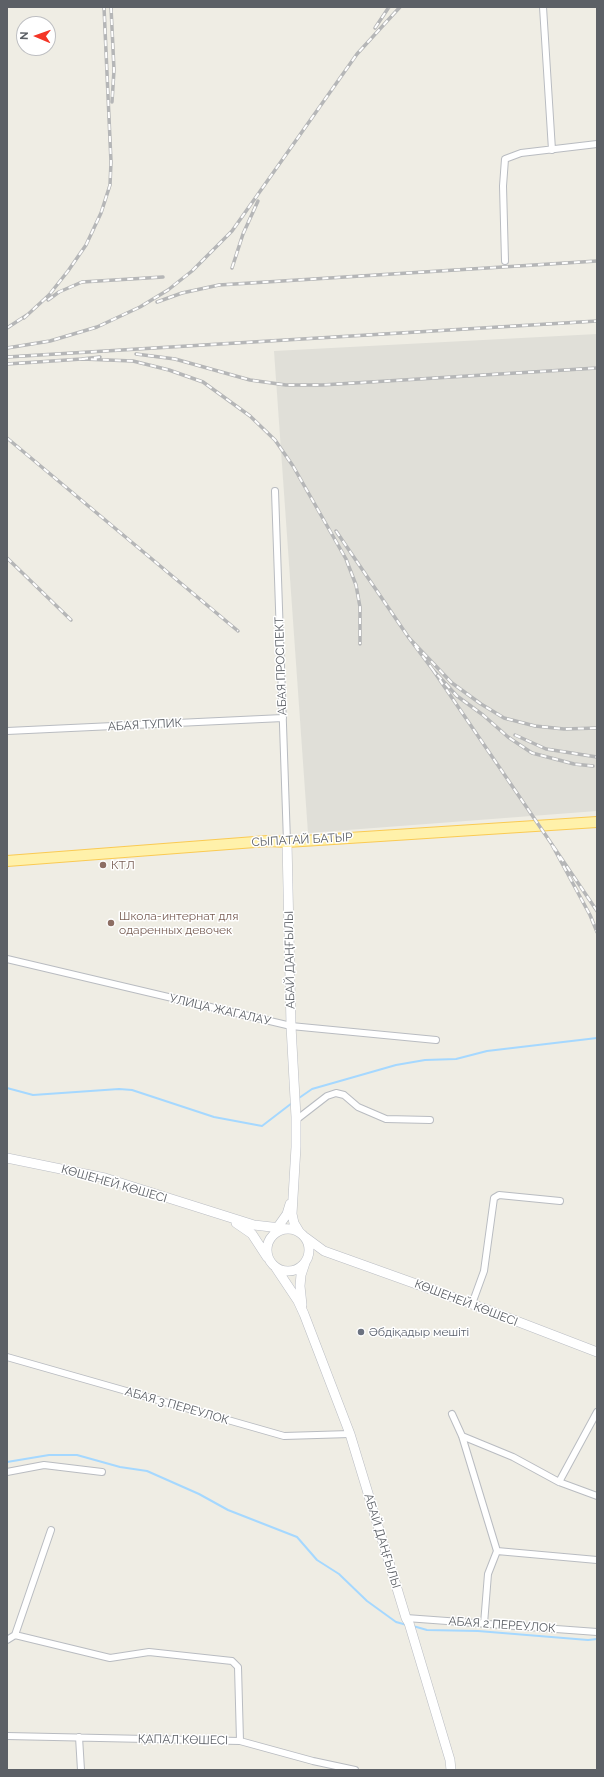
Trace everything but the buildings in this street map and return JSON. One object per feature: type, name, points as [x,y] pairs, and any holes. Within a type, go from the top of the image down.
[{"type":"main road","name":"СЫПАТАЙ БАТЫР","points":[[7,861],[268,841],[287,842],[597,822]]},
{"type":"main road","name":"АБАЙ ДАҢҒЫЛЫ","points":[[287,842],[291,1026],[296,1119]]},
{"type":"main road","points":[[296,1119],[293,1193],[294,1223],[309,1249],[301,1275],[300,1286],[304,1314]]},
{"type":"main road","name":"КӨШЕНЕЙ КӨШЕСІ","points":[[7,1158],[105,1178],[220,1216]]},
{"type":"main road","points":[[268,1258],[268,1242],[287,1214],[293,1193]]},
{"type":"main road","points":[[220,1216],[254,1225],[289,1229],[302,1235]]},
{"type":"main road","points":[[220,1216],[239,1224],[252,1234],[298,1301],[304,1314]]},
{"type":"main road","points":[[272,1236],[283,1229],[289,1229]]},
{"type":"main road","name":"КӨШЕНЕЙ КӨШЕСІ","points":[[302,1235],[317,1248],[472,1304],[597,1352]]},
{"type":"main road","points":[[276,1268],[288,1271],[300,1267],[320,1254],[335,1255]]},
{"type":"main road","name":"АБАЙ ДАҢҒЫЛЫ","points":[[304,1314],[350,1434],[406,1618],[409,1623],[451,1770]]},
{"type":"street","points":[[543,7],[552,150]]},
{"type":"street","points":[[505,261],[504,160],[521,153],[597,144]]},
{"type":"street","name":"АБАЯ ПРОСПЕКТ","points":[[275,491],[287,842]]},
{"type":"street","name":"АБАЯ ТУПИК","points":[[7,731],[283,718]]},
{"type":"street","name":"УЛИЦА ЖАГАЛАУ","points":[[7,959],[291,1026],[436,1040]]},
{"type":"street","points":[[296,1119],[327,1096],[336,1093],[344,1095],[358,1107],[386,1119],[430,1120]]},
{"type":"street","points":[[472,1304],[484,1271],[494,1198],[499,1195],[560,1201]]},
{"type":"street","name":"АБАЯ 3 ПЕРЕУЛОК","points":[[7,1357],[284,1436],[350,1434]]},
{"type":"street","points":[[559,1482],[597,1412]]},
{"type":"street","points":[[452,1414],[462,1436],[497,1551],[488,1574],[484,1624]]},
{"type":"street","points":[[462,1436],[513,1457],[559,1482],[597,1496]]},
{"type":"street","points":[[7,1472],[44,1465],[102,1472]]},
{"type":"street","points":[[7,1640],[15,1635],[50,1530]]},
{"type":"street","points":[[497,1551],[597,1560]]},
{"type":"street","name":"АБАЯ 2 ПЕРЕУЛОК","points":[[406,1618],[597,1632]]},
{"type":"street","points":[[15,1635],[110,1658],[149,1652],[232,1660],[238,1667],[240,1741]]},
{"type":"street","name":"ҚАПАЛ КӨШЕСІ","points":[[7,1736],[240,1741],[313,1761],[355,1770]]},
{"type":"street","points":[[79,1738],[81,1770]]},
{"type":"shaded area","points":[[597,334],[597,811],[308,833],[274,351]]},
{"type":"waterway","points":[[299,1098],[312,1089],[396,1065],[425,1060],[456,1059],[487,1051],[597,1038]]},
{"type":"waterway","points":[[7,1088],[33,1095],[119,1089],[132,1090],[214,1117],[262,1126],[292,1103]]},
{"type":"waterway","points":[[7,1462],[49,1455],[77,1455],[120,1467],[147,1471],[199,1494],[228,1510],[297,1537],[317,1560],[339,1574],[367,1601],[396,1622],[407,1625]]},
{"type":"waterway","points":[[413,1626],[427,1630],[478,1631],[588,1640],[597,1639]]},
{"type":"railway","points":[[24,318],[49,295],[86,245],[101,213],[110,185],[111,162],[104,7]]},
{"type":"railway","points":[[111,7],[114,70],[112,102]]},
{"type":"railway","points":[[375,28],[389,7]]},
{"type":"railway","points":[[7,348],[50,341],[97,327],[140,307],[168,290],[192,271],[232,231],[357,54],[400,7]]},
{"type":"railway","points":[[232,268],[243,234],[258,201]]},
{"type":"railway","points":[[157,302],[182,293],[219,285],[597,261]]},
{"type":"railway","points":[[48,300],[59,292],[82,282],[163,277]]},
{"type":"railway","points":[[7,328],[27,315]]},
{"type":"railway","points":[[7,357],[597,321]]},
{"type":"railway","points":[[136,354],[175,359],[250,380],[286,385],[322,385],[597,368]]},
{"type":"railway","points":[[82,359],[100,357]]},
{"type":"railway","points":[[7,364],[82,359],[133,361],[169,370],[203,382],[250,416],[275,440],[293,466],[346,559],[356,585],[360,607],[360,644]]},
{"type":"railway","points":[[7,438],[238,631]]},
{"type":"railway","points":[[336,531],[409,638]]},
{"type":"railway","points":[[7,558],[71,620]]},
{"type":"railway","points":[[433,670],[409,638],[452,683],[481,704],[504,718],[535,726],[564,729],[597,728]]},
{"type":"railway","points":[[551,843],[433,670],[457,696],[483,715],[508,737],[532,753],[574,764],[593,766]]},
{"type":"railway","points":[[515,735],[546,749],[597,757]]},
{"type":"railway","points":[[597,911],[551,843],[590,915],[597,932]]},
{"type":"place","name":"КТЛ","points":[[103,865]]},
{"type":"place","name":"Школа-интернат для одаренных девочек","points":[[111,923]]},
{"type":"place","name":"Әбдіқадыр мешіті","points":[[361,1332]]}]
